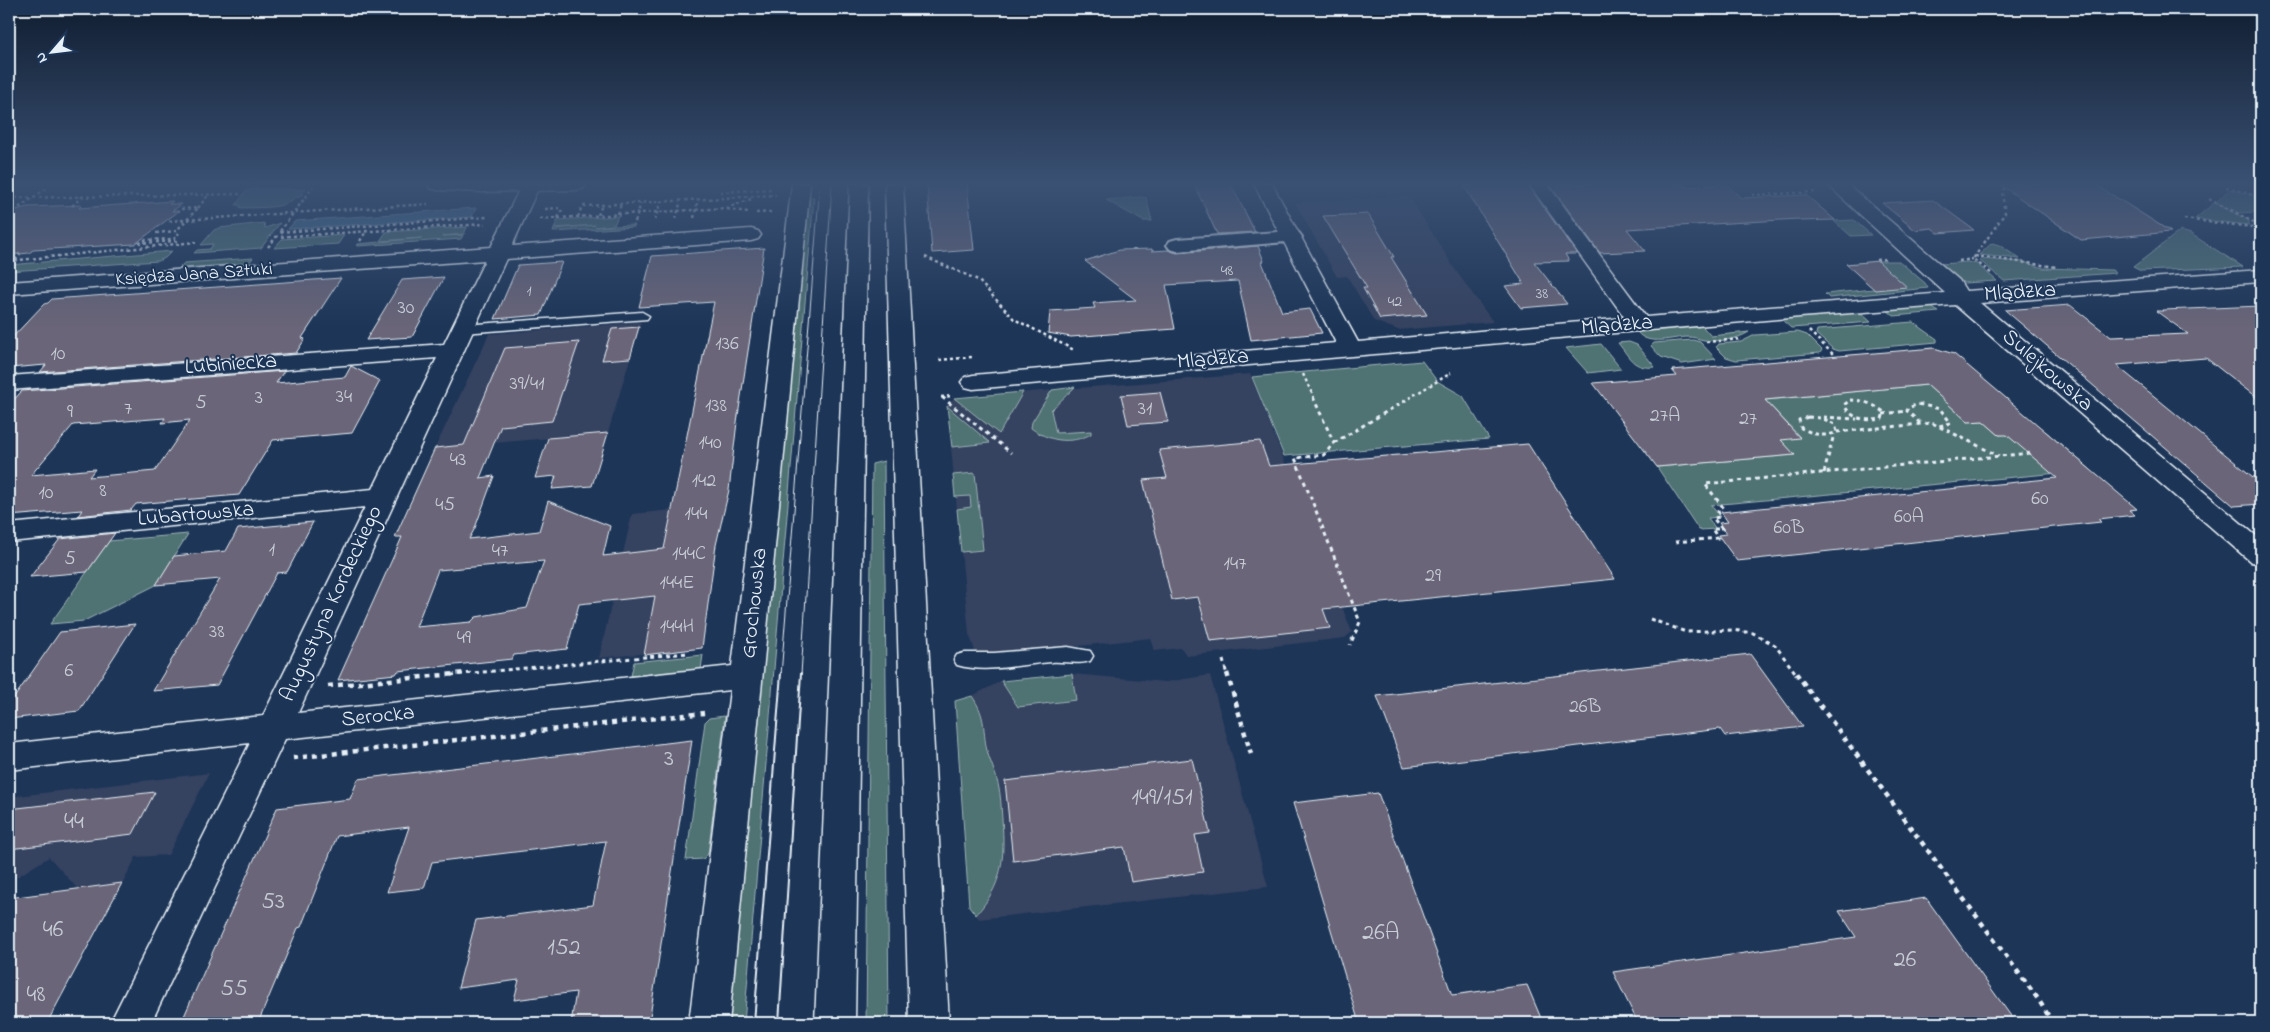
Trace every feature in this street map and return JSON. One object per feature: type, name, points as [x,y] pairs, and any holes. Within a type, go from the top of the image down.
[{"type":"street","name":"Augustyna Kordeckiego","points":[[130,1023],[282,744],[383,497],[508,232]]},
{"type":"street","name":"Grochowska","points":[[709,1023],[747,676],[785,232]]},
{"type":"street","points":[[835,1023],[858,232]]},
{"type":"street","points":[[896,232],[929,1023]]},
{"type":"street","points":[[1289,232],[1350,349]]},
{"type":"street","points":[[1573,232],[1641,324]]},
{"type":"street","name":"Sulejkowska","points":[[1891,232],[1951,285],[1960,298],[2261,555]]},
{"type":"street","name":"Księdza Jana Sztuki","points":[[9,288],[751,235]]},
{"type":"street","points":[[1177,245],[1292,237]]},
{"type":"street","name":"Mlądzka","points":[[973,382],[1641,324],[2261,276]]},
{"type":"street","name":"Lubiniecka","points":[[9,383],[458,339]]},
{"type":"street","name":"Lubartowska","points":[[9,533],[383,497]]},
{"type":"street","name":"Serocka","points":[[9,757],[282,744],[747,676]]},
{"type":"lane","points":[[458,339],[642,316]]},
{"type":"lane","points":[[964,660],[989,662],[1069,654],[1083,656]]},
{"type":"path","points":[[156,233],[174,232]]},
{"type":"path","points":[[175,243],[178,232]]},
{"type":"path","points":[[178,232],[174,238],[143,240],[140,244],[196,242]]},
{"type":"path","points":[[266,250],[280,232]]},
{"type":"path","points":[[275,237],[345,232]]},
{"type":"path","points":[[344,237],[347,232]]},
{"type":"path","points":[[360,241],[365,232]]},
{"type":"path","points":[[1992,232],[1973,259],[1996,276]]},
{"type":"path","points":[[9,261],[175,243]]},
{"type":"path","points":[[14,260],[20,254]]},
{"type":"path","points":[[1975,256],[2066,267]]},
{"type":"path","points":[[925,257],[978,280],[1014,319],[1076,351]]},
{"type":"path","points":[[1806,329],[1835,356]]},
{"type":"path","points":[[1301,368],[1334,443]]},
{"type":"path","points":[[1350,645],[1360,622],[1294,458],[1324,455],[1334,443],[1451,373]]},
{"type":"path","points":[[942,397],[1010,454]]},
{"type":"path","points":[[1858,418],[1847,412],[1844,405],[1850,400],[1863,400],[1876,405],[1884,414]]},
{"type":"path","points":[[1907,412],[1908,408],[1918,404],[1940,410],[1951,423],[1938,426]]},
{"type":"path","points":[[1884,414],[1907,412],[1921,423]]},
{"type":"path","points":[[1884,414],[1882,419],[1872,421],[1858,418],[1808,416],[1799,420],[1801,428],[1813,435],[1828,437],[1836,433],[1932,423],[1999,456]]},
{"type":"path","points":[[1822,417],[1835,424],[1836,433],[1824,473]]},
{"type":"path","points":[[1675,542],[1718,538],[1712,529],[1722,528],[1713,518],[1720,517],[1718,510],[1722,506],[1704,484],[2031,453]]},
{"type":"path","points":[[1650,618],[1685,632],[1744,630],[1757,632],[1774,645],[2038,999],[2053,1023]]},
{"type":"path","points":[[325,686],[694,652]]},
{"type":"path","points":[[1223,660],[1251,754]]},
{"type":"path","points":[[282,744],[704,713]]},
{"type":"shaded area","points":[[1312,232],[1432,232],[1454,268],[1493,322],[1398,330],[1374,321],[1347,276],[1337,277]]},
{"type":"shaded area","points":[[641,322],[608,433],[435,448],[489,334]]},
{"type":"shaded area","points":[[1250,374],[1352,632],[1345,638],[1187,656],[1181,648],[1154,651],[1151,638],[989,656],[980,655],[975,651],[969,634],[947,406],[954,398]]},
{"type":"shaded area","points":[[722,505],[702,648],[599,658],[632,514]]},
{"type":"shaded area","points":[[1072,674],[1166,682],[1210,675],[1268,887],[979,919],[969,906],[955,701],[972,696],[1001,681]]},
{"type":"shaded area","points":[[209,773],[168,855],[136,857],[123,883],[77,888],[49,857],[9,882],[9,797]]},
{"type":"green space","points":[[212,232],[273,232],[261,248],[194,253],[197,250],[210,249],[213,244],[201,245]]},
{"type":"green space","points":[[386,232],[465,232],[464,234],[443,236],[463,235],[461,239],[357,246],[358,244],[422,238],[380,241]]},
{"type":"green space","points":[[804,232],[811,232],[744,1023],[729,1023]]},
{"type":"green space","points":[[1847,232],[1868,232],[1871,235],[1851,236]]},
{"type":"green space","points":[[2178,232],[2184,232],[2191,234],[2243,267],[2141,271],[2133,267]]},
{"type":"green space","points":[[344,235],[338,244],[274,248],[282,239]]},
{"type":"green space","points":[[1992,243],[1999,245],[2020,259],[1979,255]]},
{"type":"green space","points":[[172,251],[165,258],[158,261],[9,271],[9,265]]},
{"type":"green space","points":[[253,258],[246,266],[182,270],[180,267],[184,263]]},
{"type":"green space","points":[[1980,259],[2024,262],[2043,268],[2112,270],[2116,273],[2004,281]]},
{"type":"green space","points":[[1878,261],[1899,261],[1925,283],[1928,288],[1829,298],[1825,294],[1903,286]]},
{"type":"green space","points":[[1967,262],[1977,264],[1997,281],[1964,283],[1941,264]]},
{"type":"green space","points":[[1931,307],[1939,312],[1894,316],[1887,310]]},
{"type":"green space","points":[[1860,312],[1871,322],[1791,328],[1781,319]]},
{"type":"green space","points":[[1913,322],[1937,339],[1937,342],[1839,351],[1833,349],[1816,334],[1817,330]]},
{"type":"green space","points":[[1702,326],[1711,336],[1749,332],[1733,339],[1716,341],[1689,337],[1654,340],[1642,337],[1637,332]]},
{"type":"green space","points":[[1798,332],[1807,335],[1822,350],[1820,353],[1736,360],[1726,357],[1716,347],[1719,344],[1741,342],[1755,335]]},
{"type":"green space","points":[[1693,340],[1700,342],[1716,359],[1682,364],[1661,357],[1651,346],[1654,343]]},
{"type":"green space","points":[[1629,342],[1637,345],[1655,367],[1637,365],[1633,362],[1618,343]]},
{"type":"green space","points":[[1601,344],[1621,369],[1588,373],[1566,348]]},
{"type":"green space","points":[[1422,361],[1437,381],[1463,396],[1489,439],[1284,456],[1252,377]]},
{"type":"green space","points":[[1927,385],[1968,422],[1983,421],[1999,435],[2045,431],[2091,470],[1711,505],[1720,517],[1708,518],[1716,529],[1699,530],[1657,467],[1794,455],[1785,444],[1781,444],[1777,440],[1800,437],[1765,400]]},
{"type":"green space","points":[[1075,387],[1051,410],[1056,433],[1091,431],[1091,434],[1076,440],[1060,440],[1052,439],[1031,428],[1032,422],[1052,390]]},
{"type":"green space","points":[[1023,392],[999,434],[954,398]]},
{"type":"green space","points":[[947,406],[990,443],[952,447]]},
{"type":"green space","points":[[884,461],[889,1023],[866,1023],[872,464]]},
{"type":"green space","points":[[975,473],[983,550],[961,552],[957,509],[971,507],[970,496],[955,497],[953,475]]},
{"type":"green space","points":[[188,534],[156,585],[84,621],[50,624],[109,541]]},
{"type":"green space","points":[[703,655],[701,669],[631,676],[634,662]]},
{"type":"green space","points":[[1072,674],[1076,700],[1018,707],[1001,681]]},
{"type":"green space","points":[[972,696],[982,717],[987,751],[999,788],[1003,833],[1002,859],[997,882],[985,904],[976,915],[969,906],[955,701]]},
{"type":"green space","points":[[725,716],[708,854],[703,859],[686,860],[705,722],[709,718]]},
{"type":"building","points":[[9,232],[151,232],[135,244],[33,250],[29,253],[9,255]]},
{"type":"building","points":[[930,232],[972,232],[974,250],[932,253]]},
{"type":"building","points":[[1216,232],[1252,232],[1217,234]]},
{"type":"building","points":[[1333,232],[1379,232],[1394,257],[1391,257],[1427,315],[1380,319],[1363,288],[1367,288]]},
{"type":"building","points":[[1492,232],[1561,232],[1577,254],[1565,254],[1569,261],[1534,262],[1567,304],[1521,308],[1505,286],[1524,284]]},
{"type":"building","points":[[1585,232],[1630,232],[1645,251],[1600,253]]},
{"type":"building","points":[[2070,232],[2169,232],[2081,240]]},
{"type":"building","points":[[1258,246],[1264,261],[1262,262],[1282,312],[1310,309],[1322,333],[1251,340],[1238,281],[1166,285],[1175,329],[1071,337],[1048,333],[1050,311],[1095,308],[1093,303],[1136,300],[1085,261],[1119,250],[1152,249],[1152,251],[1168,250],[1177,253]]},
{"type":"building","points":[[764,248],[737,422],[729,490],[716,545],[702,648],[644,655],[655,596],[579,604],[567,649],[514,655],[512,659],[398,671],[396,674],[338,680],[402,537],[395,537],[435,448],[464,445],[505,348],[579,342],[552,421],[501,426],[480,478],[494,476],[475,528],[469,539],[539,531],[548,501],[610,526],[603,556],[664,549],[714,302],[639,307],[652,256]],"holes":[[[544,561],[527,608],[476,617],[471,622],[416,627],[438,570]]]},
{"type":"building","points":[[1878,261],[1907,287],[1875,290],[1846,264]]},
{"type":"building","points":[[562,262],[541,315],[495,319],[518,265]]},
{"type":"building","points":[[444,277],[412,337],[366,340],[402,280]]},
{"type":"building","points":[[341,278],[302,338],[305,339],[296,353],[40,372],[46,365],[9,368],[9,341],[44,304],[52,299]]},
{"type":"building","points":[[2070,305],[2111,337],[2188,334],[2156,311],[2261,306],[2261,401],[2206,358],[2116,365],[2253,477],[2261,476],[2261,504],[2234,506],[2005,310]]},
{"type":"building","points":[[639,327],[630,358],[602,360],[612,329]]},
{"type":"building","points":[[1934,348],[1954,354],[2137,509],[2129,510],[2135,515],[2098,519],[2101,522],[1737,561],[1718,535],[1727,534],[1719,523],[1728,522],[1721,512],[2057,478],[2007,435],[1999,435],[1983,421],[1968,422],[1927,385],[1765,400],[1800,438],[1781,440],[1795,455],[1657,467],[1593,383],[1677,376],[1672,370]]},
{"type":"building","points":[[351,366],[380,381],[352,433],[273,440],[239,495],[136,504],[131,510],[78,516],[82,510],[9,516],[9,405],[22,391],[284,371],[276,383],[345,377]],"holes":[[[165,418],[162,423],[190,420],[155,471],[89,477],[95,469],[31,475],[73,425]]]},
{"type":"building","points":[[1160,392],[1168,422],[1128,425],[1121,395]]},
{"type":"building","points":[[608,433],[592,486],[552,489],[556,476],[535,478],[548,438]]},
{"type":"building","points":[[1260,441],[1269,466],[1528,444],[1615,579],[1323,609],[1330,628],[1210,641],[1198,597],[1172,600],[1143,480],[1167,478],[1159,450]]},
{"type":"building","points":[[313,522],[287,572],[277,573],[217,685],[153,691],[220,579],[156,585],[174,556],[226,551],[238,529]]},
{"type":"building","points":[[115,533],[87,572],[30,577],[60,539]]},
{"type":"building","points":[[135,624],[79,711],[9,719],[9,705],[60,632]]},
{"type":"building","points":[[1750,654],[1803,727],[1725,736],[1720,729],[1404,767],[1377,696]]},
{"type":"building","points":[[692,740],[649,1023],[571,1023],[576,992],[514,1000],[519,980],[458,988],[476,920],[593,905],[606,841],[432,862],[424,888],[387,892],[409,827],[337,836],[301,927],[298,928],[258,1023],[181,1023],[277,808],[350,799],[358,779]]},
{"type":"building","points":[[1192,759],[1210,833],[1195,835],[1203,872],[1131,882],[1124,847],[1013,861],[1005,781]]},
{"type":"building","points":[[155,792],[133,834],[9,849],[9,809]]},
{"type":"building","points":[[1378,793],[1452,995],[1527,985],[1543,1023],[1359,1023],[1293,803]]},
{"type":"building","points":[[122,883],[47,1023],[9,1023],[9,898]]},
{"type":"building","points":[[1926,898],[2016,1023],[1638,1023],[1613,972],[1856,937],[1839,911]]},
{"type":"tram line","points":[[781,675],[816,232]]},
{"type":"tram line","points":[[801,675],[829,232]]},
{"type":"tram line","points":[[754,1023],[781,673]]},
{"type":"tram line","points":[[779,1023],[801,673]]}]
